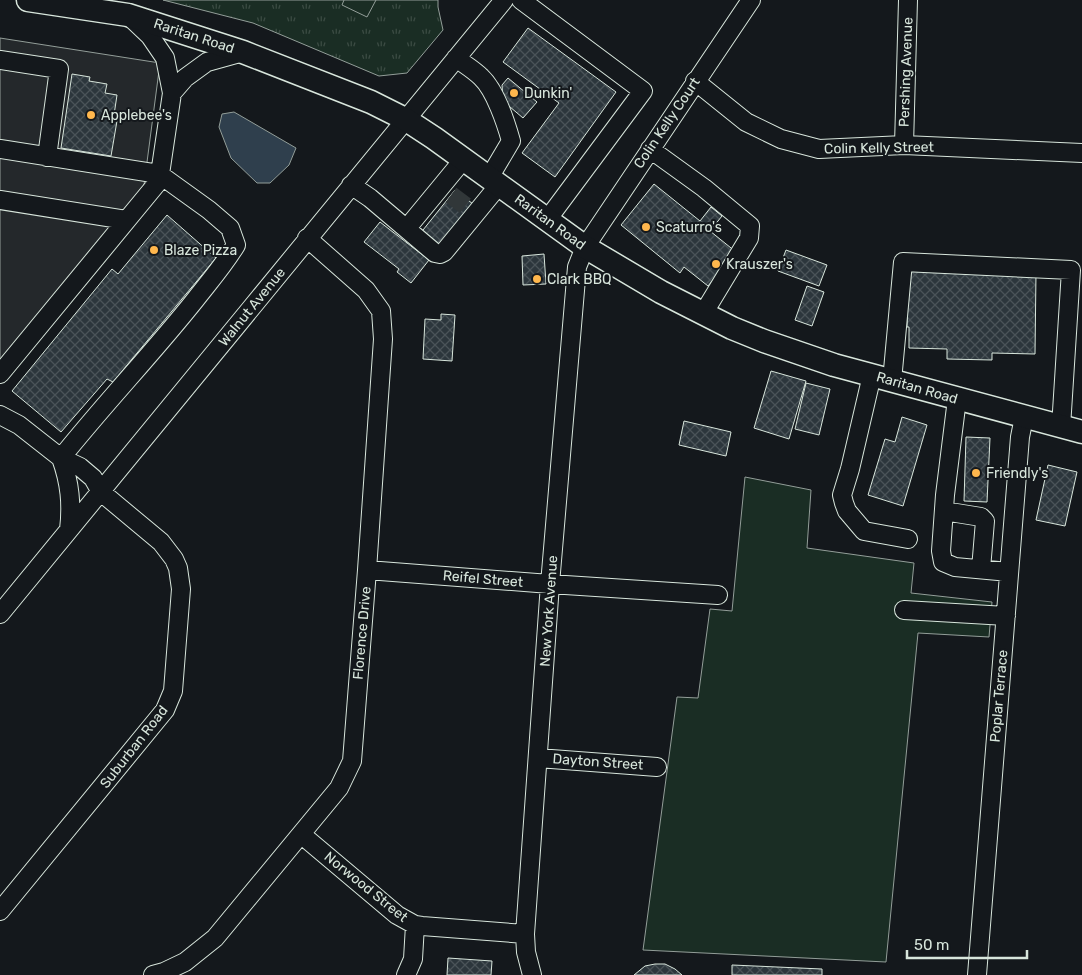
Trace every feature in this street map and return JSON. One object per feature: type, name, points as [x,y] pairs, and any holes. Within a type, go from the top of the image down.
[{"type":"main road","name":"Raritan Road","points":[[28,0],[128,14],[243,52],[366,100],[405,119],[585,247],[661,292],[703,314],[772,344],[834,365],[1071,429]]},
{"type":"street","name":"Walnut Avenue","points":[[0,614],[504,0]]},
{"type":"street","points":[[521,0],[643,91],[547,220]]},
{"type":"street","name":"Colin Kelly Court","points":[[585,247],[751,0]]},
{"type":"street","name":"Pershing Avenue","points":[[904,145],[908,0]]},
{"type":"street","points":[[0,374],[158,181],[172,93],[165,58],[150,36],[128,14]]},
{"type":"street","points":[[172,93],[185,78],[207,62],[243,52]]},
{"type":"street","points":[[351,185],[407,228],[435,253],[440,254],[444,252],[471,209],[494,182],[510,141],[505,118],[488,85],[481,76],[456,58]]},
{"type":"street","points":[[0,60],[59,69],[47,157]]},
{"type":"street","name":"Colin Kelly Street","points":[[695,81],[746,122],[780,139],[819,149],[904,145],[1082,153]]},
{"type":"street","points":[[0,149],[159,174],[209,210],[230,228],[236,245],[184,314],[92,419],[61,458],[70,494],[69,530]]},
{"type":"street","points":[[650,149],[704,188],[750,226],[749,238],[703,314]]},
{"type":"street","points":[[407,228],[446,190],[463,160]]},
{"type":"street","points":[[0,200],[126,220]]},
{"type":"street","name":"Florence Drive","points":[[152,975],[175,968],[206,947],[215,938],[339,788],[352,761],[368,570],[383,338],[381,311],[366,290],[307,238]]},
{"type":"street","name":"New York Avenue","points":[[532,975],[526,952],[525,934],[550,584],[575,278],[585,247]]},
{"type":"street","points":[[908,539],[864,531],[854,520],[844,503],[842,495],[882,378],[904,262],[1071,270],[1071,429]]},
{"type":"street","points":[[957,399],[944,511],[941,551],[944,562],[955,567],[1009,572]]},
{"type":"street","name":"Suburban Road","points":[[0,415],[25,429],[61,458],[80,467],[93,478],[101,492],[161,542],[174,559],[178,568],[181,589],[170,700],[158,719],[0,911]]},
{"type":"street","name":"Poplar Terrace","points":[[977,975],[1020,437],[1024,417]]},
{"type":"street","points":[[944,511],[982,517],[985,521],[982,569]]},
{"type":"street","name":"Reifel Street","points":[[368,570],[718,595]]},
{"type":"street","points":[[904,610],[1006,616]]},
{"type":"street","name":"Dayton Street","points":[[538,758],[658,767]]},
{"type":"street","name":"Norwood Street","points":[[302,834],[397,915],[415,925],[525,934]]},
{"type":"street","points":[[406,975],[413,959],[415,925]]},
{"type":"green space","points":[[163,0],[438,0],[443,30],[407,73],[379,76],[253,23]]},
{"type":"green space","points":[[344,0],[376,0],[367,17],[342,5]]},
{"type":"green space","points":[[745,477],[811,490],[807,548],[914,563],[911,593],[992,602],[989,637],[918,633],[886,962],[643,950],[677,697],[698,698],[710,609],[732,611]]},
{"type":"shaded area","points":[[0,38],[160,63],[144,185],[0,362]]},
{"type":"water","points":[[234,112],[296,148],[289,165],[270,183],[257,183],[231,158],[219,127],[222,114]]},
{"type":"building","points":[[528,28],[616,92],[555,177],[522,153],[559,103],[503,62]]},
{"type":"building","name":"Applebee's","points":[[72,74],[90,77],[89,81],[107,84],[105,93],[117,95],[114,115],[118,115],[111,156],[61,148]]},
{"type":"building","name":"Dunkin'","points":[[508,78],[537,102],[523,118],[503,101],[502,85]]},
{"type":"building","points":[[654,184],[700,221],[711,207],[722,216],[710,231],[736,252],[708,286],[684,267],[680,273],[621,225]]},
{"type":"building","points":[[455,190],[473,204],[436,249],[419,235]]},
{"type":"building","points":[[167,215],[216,258],[113,382],[107,379],[61,432],[12,391],[112,269],[118,274]]},
{"type":"building","points":[[380,222],[429,260],[411,283],[397,272],[399,269],[364,242]]},
{"type":"building","points":[[786,250],[827,265],[819,286],[778,271]]},
{"type":"building","points":[[544,254],[546,284],[523,285],[522,256]]},
{"type":"building","points":[[908,270],[1036,273],[1035,354],[992,353],[992,360],[947,359],[947,349],[909,348],[909,327],[907,327]]},
{"type":"building","points":[[807,286],[824,292],[812,326],[795,320]]},
{"type":"building","points":[[441,314],[455,315],[452,361],[423,359],[425,319],[441,320]]},
{"type":"building","points":[[771,371],[806,381],[789,439],[754,428]]},
{"type":"building","points":[[806,383],[830,389],[819,435],[795,429]]},
{"type":"building","points":[[902,417],[927,425],[903,506],[868,495],[885,439],[895,442]]},
{"type":"building","points":[[684,421],[731,432],[726,456],[679,445]]},
{"type":"building","points":[[966,437],[990,438],[987,502],[964,501]]},
{"type":"building","points":[[1048,465],[1077,472],[1065,526],[1036,520]]},
{"type":"building","points":[[448,958],[492,961],[491,975],[447,975]]},
{"type":"building","points":[[665,964],[682,975],[634,975],[645,966]]},
{"type":"building","points":[[732,965],[822,969],[822,975],[732,975]]},
{"type":"tunnel","points":[[451,195],[467,207]]},
{"type":"place","name":"Dunkin'","points":[[514,93]]},
{"type":"place","name":"Applebee's","points":[[91,115]]},
{"type":"place","name":"Scaturro's","points":[[646,227]]},
{"type":"place","name":"Blaze Pizza","points":[[154,250]]},
{"type":"place","name":"Krauszer's","points":[[716,264]]},
{"type":"place","name":"Clark BBQ","points":[[537,279]]},
{"type":"place","name":"Friendly's","points":[[976,473]]}]
